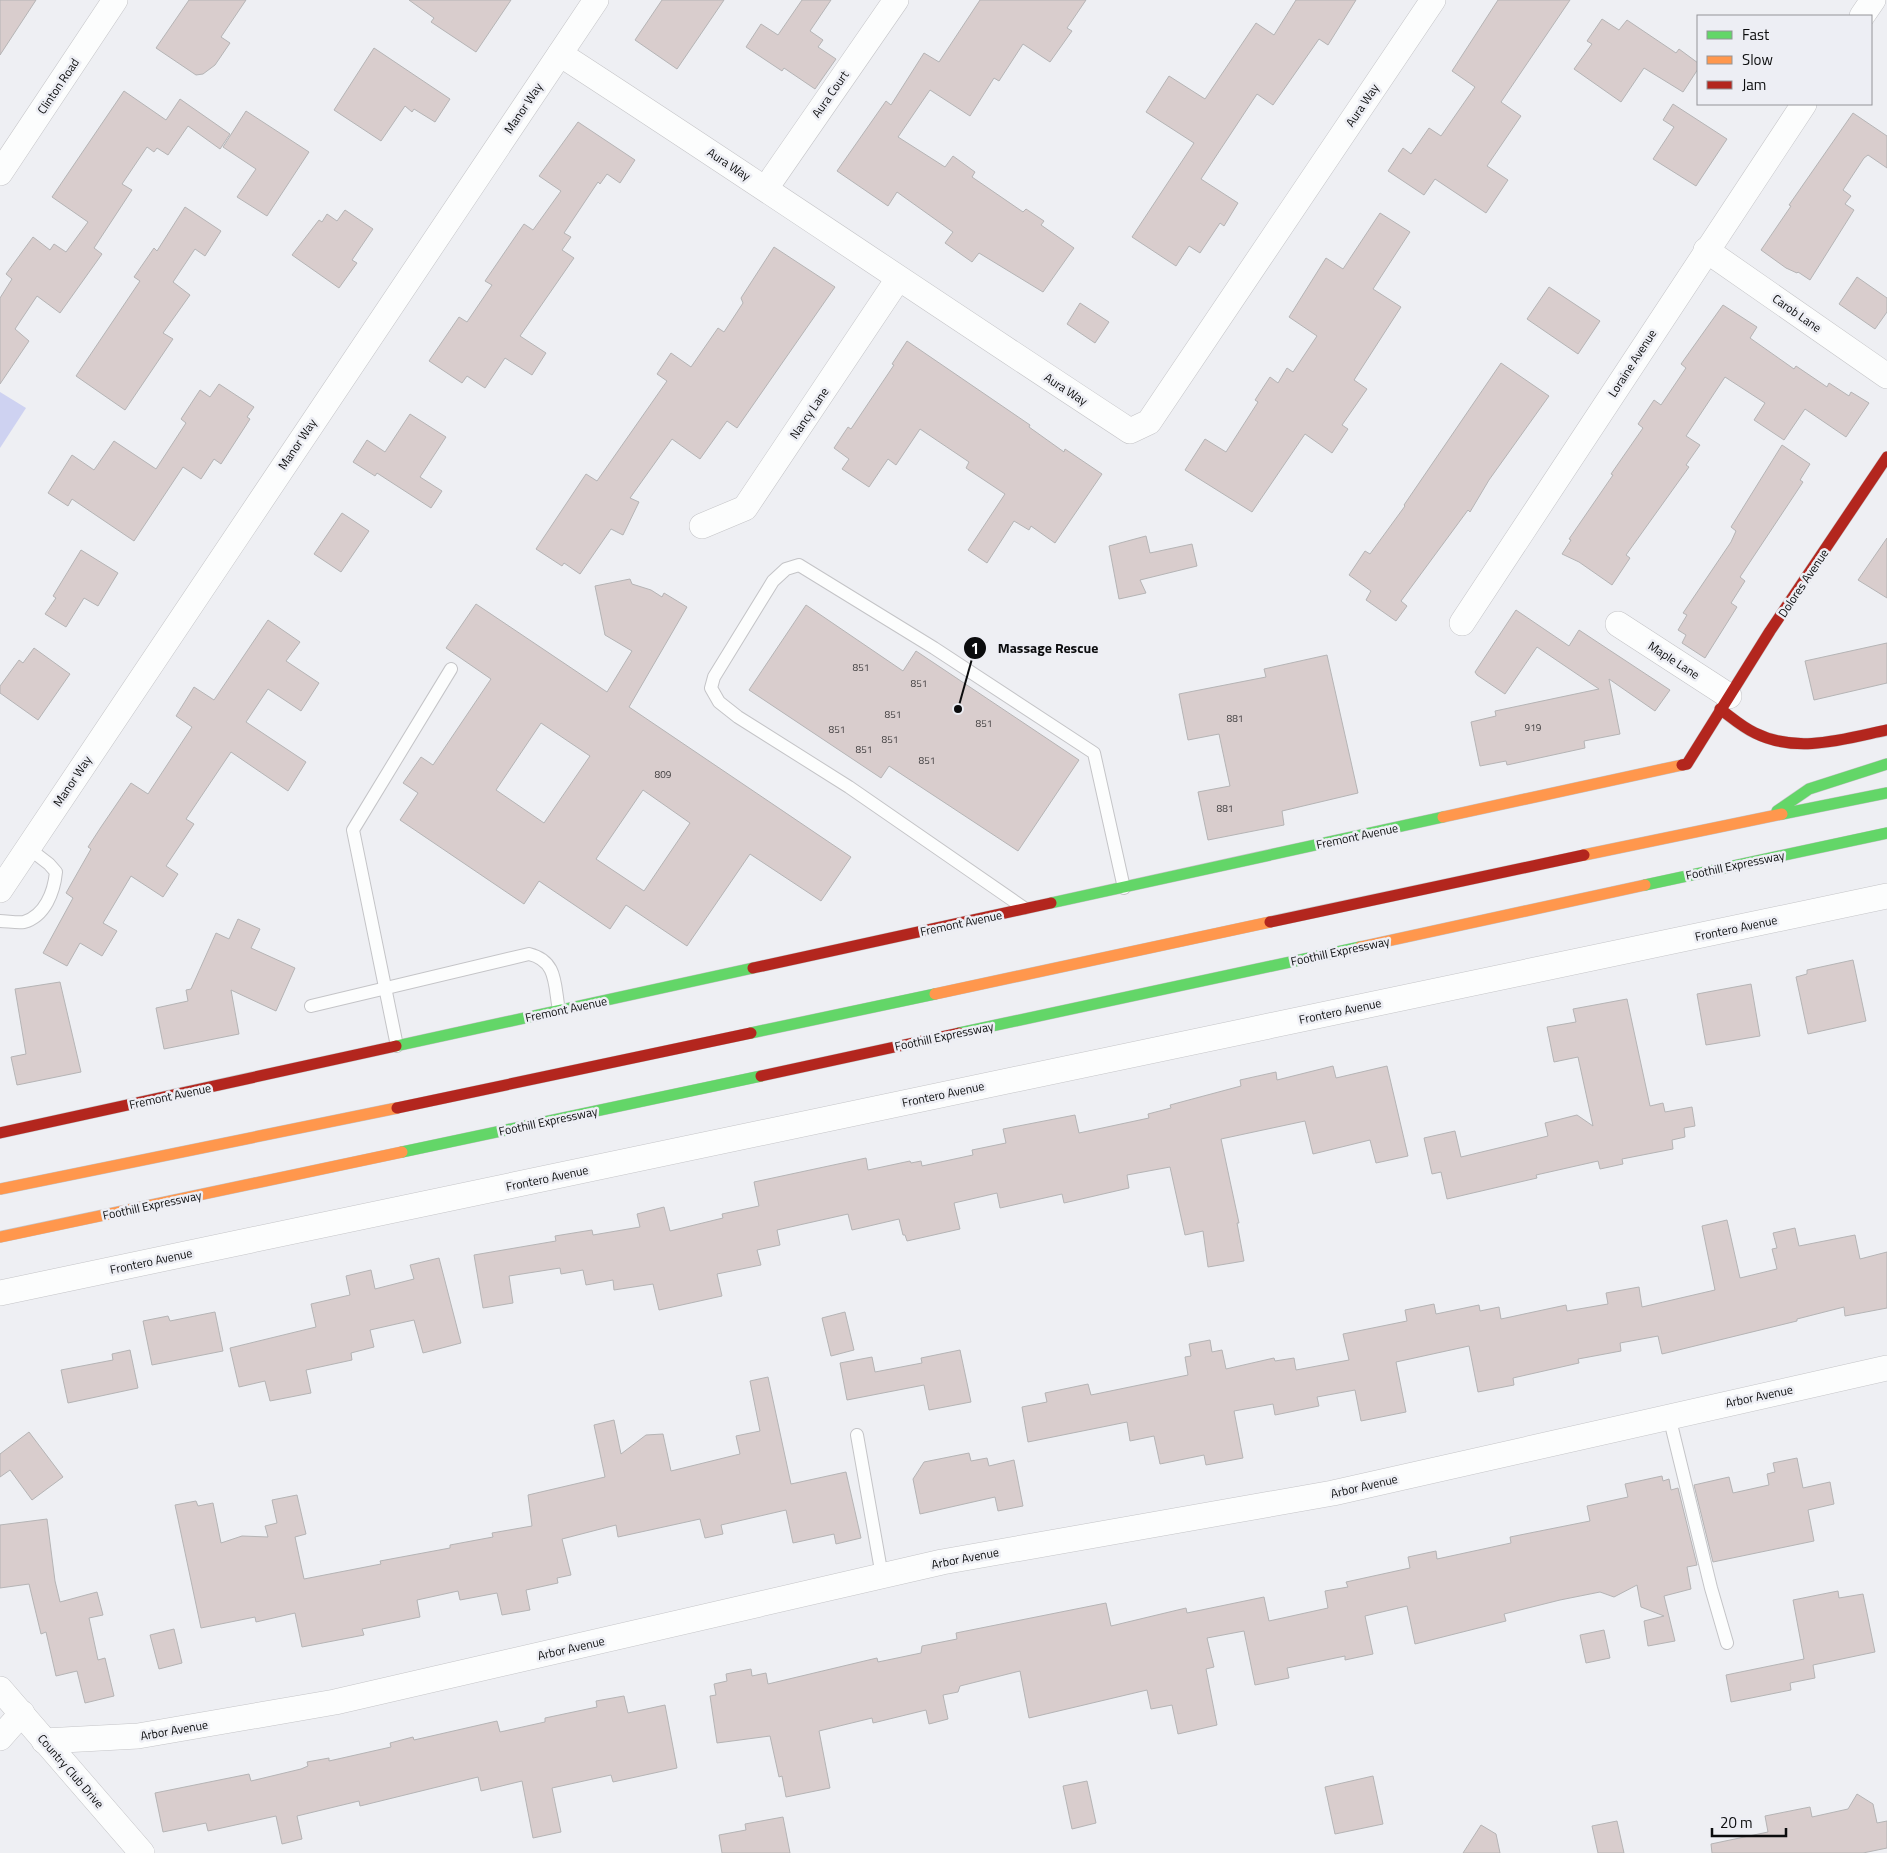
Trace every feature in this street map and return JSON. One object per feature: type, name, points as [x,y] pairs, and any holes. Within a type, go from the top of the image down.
[{"type":"main road","name":"Dolores Avenue","points":[[1725,703],[1887,457]]},
{"type":"main road","points":[[1725,703],[1757,735],[1800,746],[1887,730]]},
{"type":"main road","name":"Fremont Avenue","points":[[0,1133],[1687,764],[1725,703]]},
{"type":"main road","points":[[1767,818],[1809,789],[1887,764]]},
{"type":"main road","points":[[0,1189],[524,1082],[1526,867],[1887,793]]},
{"type":"main road","name":"Foothill Expressway","points":[[0,1237],[1887,833]]},
{"type":"main road","points":[[1826,845],[1870,849]]},
{"type":"street","name":"Clinton Road","points":[[0,173],[115,0]]},
{"type":"street","name":"Manor Way","points":[[0,890],[596,0]]},
{"type":"street","name":"Aura Court","points":[[766,188],[896,0]]},
{"type":"street","name":"Aura Way","points":[[560,54],[766,188],[898,279],[1130,431],[1149,422],[1433,0]]},
{"type":"street","points":[[1863,15],[1873,0]]},
{"type":"street","name":"Loraine Avenue","points":[[1462,622],[1803,105]]},
{"type":"street","name":"Carob Lane","points":[[1706,250],[1887,376]]},
{"type":"street","name":"Nancy Lane","points":[[702,526],[745,508],[898,279]]},
{"type":"street","name":"Maple Lane","points":[[1618,624],[1725,703]]},
{"type":"street","name":"Frontero Avenue","points":[[0,1293],[1887,896]]},
{"type":"street","name":"Arbor Avenue","points":[[44,1741],[138,1736],[335,1702],[942,1562],[1333,1493],[1887,1368]]},
{"type":"street","name":"Country Club Drive","points":[[0,1689],[142,1853]]},
{"type":"street","points":[[0,1738],[22,1713]]},
{"type":"lane","points":[[1026,909],[849,787],[738,717],[719,702],[711,688],[714,676],[773,581],[786,569],[799,565],[853,596],[1094,753],[1124,888]]},
{"type":"lane","points":[[397,1046],[353,830],[452,669]]},
{"type":"lane","points":[[0,921],[23,922],[37,915],[55,888],[56,872],[50,864],[27,847]]},
{"type":"lane","points":[[311,1006],[529,954],[546,960],[552,968],[559,1010]]},
{"type":"lane","points":[[1670,1416],[1711,1588],[1727,1643]]},
{"type":"lane","points":[[857,1435],[882,1576]]},
{"type":"shaded area","points":[[0,392],[26,408],[0,448]]},
{"type":"building","points":[[0,0],[36,0],[0,55]]},
{"type":"building","points":[[189,0],[246,0],[221,37],[230,43],[215,65],[203,74],[196,75],[156,48]]},
{"type":"building","points":[[409,0],[511,0],[476,52],[431,22],[434,18]]},
{"type":"building","points":[[662,0],[724,0],[677,69],[635,40]]},
{"type":"building","points":[[802,0],[831,0],[810,31],[823,40],[818,47],[836,59],[815,89],[784,68],[782,71],[746,47],[761,24],[778,35]]},
{"type":"building","points":[[980,0],[1086,0],[1067,28],[1072,31],[1050,62],[1023,44],[999,81],[994,78],[970,116],[930,90],[898,137],[945,167],[953,156],[975,172],[972,177],[1023,212],[1026,209],[1044,221],[1041,225],[1074,248],[1043,292],[979,253],[972,262],[945,243],[953,232],[897,192],[888,206],[837,171],[886,101],[891,105],[924,53],[939,62]]},
{"type":"building","points":[[1296,0],[1356,0],[1328,45],[1319,39],[1273,105],[1257,94],[1201,179],[1238,203],[1224,226],[1220,223],[1200,253],[1189,246],[1176,266],[1132,237],[1194,143],[1146,112],[1169,76],[1205,99],[1256,23],[1274,35]]},
{"type":"building","points":[[1498,0],[1570,0],[1501,102],[1521,116],[1487,166],[1508,180],[1486,213],[1435,179],[1424,195],[1388,171],[1403,148],[1411,154],[1429,128],[1441,136],[1475,87],[1452,71]]},
{"type":"building","points":[[1602,19],[1619,30],[1627,20],[1676,53],[1679,49],[1697,62],[1697,71],[1683,92],[1644,68],[1621,102],[1574,69],[1592,44],[1587,41]]},
{"type":"building","points":[[374,48],[450,99],[435,122],[414,109],[412,112],[405,106],[381,141],[334,110]]},
{"type":"building","points":[[124,91],[166,120],[180,99],[230,134],[220,149],[188,126],[168,155],[157,148],[154,152],[147,147],[122,184],[132,190],[94,248],[102,254],[60,313],[37,296],[15,329],[29,341],[0,384],[0,298],[12,279],[6,274],[33,237],[50,250],[54,244],[66,252],[88,222],[52,197]]},
{"type":"building","points":[[1673,104],[1727,139],[1696,186],[1653,159],[1674,127],[1663,120]]},
{"type":"building","points":[[246,111],[309,152],[267,216],[237,197],[256,169],[223,147]]},
{"type":"building","points":[[1853,113],[1887,136],[1887,168],[1868,155],[1864,158],[1843,190],[1851,196],[1845,204],[1854,210],[1810,280],[1798,272],[1786,268],[1761,250],[1791,206],[1789,205]]},
{"type":"building","points":[[578,122],[635,160],[620,183],[607,174],[600,184],[598,182],[564,233],[571,237],[562,250],[574,258],[520,336],[546,353],[532,375],[505,358],[485,388],[467,376],[462,383],[429,361],[459,317],[467,322],[492,285],[485,281],[524,224],[533,230],[561,191],[539,176]]},
{"type":"building","points":[[185,207],[221,231],[205,256],[195,249],[173,282],[190,295],[163,333],[173,339],[125,410],[76,376],[140,281],[134,277],[154,248],[157,251]]},
{"type":"building","points":[[345,210],[373,229],[352,260],[357,263],[339,288],[292,255],[319,220],[322,222],[327,214],[337,221]]},
{"type":"building","points":[[1380,213],[1410,232],[1373,289],[1401,307],[1354,380],[1367,389],[1342,425],[1348,429],[1332,453],[1305,434],[1252,512],[1185,470],[1205,439],[1226,452],[1258,402],[1255,400],[1270,377],[1278,383],[1287,368],[1293,372],[1317,336],[1289,317],[1326,258],[1343,269]]},
{"type":"building","points":[[774,247],[835,287],[737,428],[727,421],[700,459],[672,439],[630,498],[639,502],[623,535],[611,529],[580,574],[564,563],[562,566],[536,549],[586,474],[597,481],[667,381],[657,374],[671,353],[691,367],[718,328],[724,332],[743,303],[741,298]]},
{"type":"building","points":[[1857,277],[1887,298],[1887,312],[1875,329],[1839,304]]},
{"type":"building","points":[[1549,287],[1600,321],[1578,354],[1527,319]]},
{"type":"building","points":[[1080,303],[1109,322],[1095,343],[1067,324]]},
{"type":"building","points":[[1723,305],[1757,327],[1750,338],[1794,369],[1796,366],[1827,387],[1829,383],[1849,396],[1851,392],[1869,403],[1846,437],[1805,409],[1784,440],[1754,420],[1765,403],[1725,377],[1686,436],[1700,445],[1686,465],[1689,467],[1626,555],[1630,558],[1612,585],[1579,562],[1562,554],[1571,540],[1569,539],[1643,428],[1638,424],[1654,400],[1661,405],[1686,368],[1681,364]]},
{"type":"building","points":[[907,341],[1030,425],[1029,427],[1064,452],[1065,449],[1102,474],[1055,543],[1031,526],[1029,530],[1014,521],[987,563],[968,550],[1005,494],[966,468],[969,462],[920,429],[896,465],[888,459],[869,487],[842,469],[849,459],[834,448],[848,427],[851,429],[894,365],[892,364]]},
{"type":"building","points":[[1501,363],[1549,396],[1489,480],[1470,512],[1468,510],[1401,601],[1407,606],[1396,621],[1366,600],[1371,591],[1349,575],[1365,551],[1370,554],[1405,506]]},
{"type":"building","points":[[219,384],[254,407],[247,417],[250,419],[221,464],[214,459],[201,479],[183,467],[134,541],[72,499],[68,506],[48,493],[72,455],[94,470],[114,441],[156,469],[186,423],[181,419],[200,390],[210,397]]},
{"type":"building","points":[[410,414],[446,437],[420,477],[442,491],[431,508],[377,473],[375,476],[353,462],[367,440],[385,452]]},
{"type":"building","points":[[1782,445],[1810,464],[1800,480],[1803,482],[1740,577],[1745,581],[1731,603],[1737,607],[1705,658],[1682,643],[1686,635],[1678,630],[1687,615],[1683,613],[1731,542],[1736,531],[1731,527]]},
{"type":"building","points":[[342,513],[369,531],[341,572],[314,554]]},
{"type":"building","points":[[1146,536],[1150,553],[1192,544],[1197,566],[1140,580],[1146,593],[1119,599],[1109,546]]},
{"type":"building","points":[[1887,538],[1887,598],[1858,580]]},
{"type":"building","points":[[81,550],[118,573],[98,606],[84,598],[66,627],[45,614],[56,598],[53,596]]},
{"type":"building","points":[[630,579],[632,584],[651,590],[662,597],[664,593],[687,607],[629,707],[851,857],[821,901],[750,854],[687,946],[626,905],[610,929],[539,881],[524,904],[400,820],[418,793],[403,783],[421,757],[433,765],[491,679],[446,648],[476,604],[607,692],[632,651],[605,635],[595,586]],"holes":[[[541,723],[590,756],[544,823],[496,790]],[[643,790],[690,823],[644,891],[596,859]]]},
{"type":"building","points":[[806,605],[903,671],[916,651],[1079,760],[1018,851],[889,766],[881,778],[749,690]]},
{"type":"building","points":[[1516,610],[1569,646],[1579,630],[1670,690],[1655,711],[1609,679],[1620,734],[1584,741],[1585,748],[1507,765],[1506,761],[1480,766],[1471,722],[1496,716],[1495,711],[1599,689],[1537,647],[1505,694],[1477,675],[1475,672]]},
{"type":"building","points":[[268,620],[300,642],[286,661],[319,683],[301,711],[268,689],[246,722],[306,762],[288,791],[231,752],[186,819],[194,824],[166,866],[178,874],[163,897],[131,876],[103,923],[117,931],[102,956],[80,943],[67,966],[43,953],[73,898],[66,893],[91,849],[88,847],[101,827],[131,783],[148,794],[192,727],[176,716],[194,687],[214,700]]},
{"type":"building","points":[[1887,643],[1887,683],[1814,700],[1805,661]]},
{"type":"building","points":[[34,648],[70,674],[38,720],[0,693],[0,686],[19,660],[23,663]]},
{"type":"building","points":[[1327,655],[1358,793],[1282,811],[1284,825],[1208,840],[1198,792],[1230,786],[1219,734],[1188,740],[1179,694],[1266,677],[1264,669]]},
{"type":"building","points":[[238,919],[260,929],[251,948],[295,968],[276,1011],[231,990],[239,1034],[164,1049],[156,1008],[188,1001],[186,990],[191,989],[216,933],[229,939]]},
{"type":"building","points":[[1853,960],[1866,1021],[1808,1034],[1796,977],[1807,974],[1807,970]]},
{"type":"building","points":[[60,982],[81,1072],[17,1085],[11,1057],[26,1054],[15,989]]},
{"type":"building","points":[[1751,984],[1760,1036],[1706,1045],[1697,994]]},
{"type":"building","points":[[1627,999],[1650,1106],[1663,1103],[1665,1112],[1692,1107],[1695,1126],[1684,1128],[1685,1137],[1672,1140],[1673,1149],[1622,1159],[1623,1164],[1600,1169],[1598,1161],[1536,1175],[1537,1178],[1447,1199],[1441,1172],[1432,1174],[1424,1138],[1455,1131],[1461,1157],[1548,1136],[1545,1123],[1577,1115],[1593,1126],[1578,1057],[1554,1062],[1547,1027],[1576,1022],[1573,1009]]},
{"type":"building","points":[[1333,1066],[1336,1078],[1387,1066],[1408,1156],[1376,1163],[1370,1140],[1313,1154],[1305,1121],[1221,1139],[1239,1223],[1237,1223],[1244,1261],[1208,1267],[1203,1231],[1185,1235],[1170,1167],[1127,1175],[1129,1188],[1064,1203],[1062,1194],[1000,1208],[997,1193],[954,1203],[960,1229],[907,1241],[905,1235],[903,1235],[899,1219],[852,1230],[848,1214],[777,1230],[780,1245],[757,1250],[761,1265],[717,1274],[722,1296],[659,1310],[653,1284],[614,1290],[613,1280],[586,1285],[583,1270],[561,1274],[560,1268],[509,1276],[513,1303],[483,1308],[474,1255],[556,1241],[555,1236],[592,1230],[593,1235],[640,1227],[637,1214],[664,1207],[670,1231],[723,1218],[722,1214],[759,1206],[754,1182],[866,1158],[868,1170],[910,1161],[911,1163],[921,1161],[922,1166],[973,1155],[972,1150],[1006,1143],[1003,1129],[1075,1115],[1079,1133],[1149,1118],[1148,1114],[1171,1108],[1170,1105],[1241,1086],[1240,1080],[1276,1072],[1277,1080]]},
{"type":"building","points":[[1727,1220],[1740,1278],[1777,1269],[1772,1249],[1777,1248],[1773,1233],[1795,1228],[1799,1246],[1855,1235],[1860,1259],[1887,1252],[1887,1308],[1845,1316],[1844,1307],[1797,1319],[1797,1321],[1662,1354],[1658,1336],[1620,1343],[1621,1351],[1578,1359],[1579,1363],[1513,1378],[1514,1385],[1478,1392],[1469,1346],[1396,1362],[1406,1412],[1361,1421],[1355,1390],[1317,1397],[1319,1406],[1275,1415],[1273,1404],[1234,1411],[1243,1458],[1206,1465],[1204,1455],[1160,1464],[1154,1436],[1130,1441],[1127,1422],[1028,1442],[1022,1407],[1047,1402],[1045,1393],[1088,1384],[1091,1395],[1188,1375],[1185,1357],[1191,1356],[1189,1344],[1210,1340],[1212,1352],[1222,1350],[1226,1369],[1274,1358],[1275,1361],[1294,1358],[1296,1370],[1349,1360],[1343,1334],[1407,1321],[1405,1310],[1434,1304],[1436,1314],[1479,1305],[1480,1311],[1499,1307],[1501,1319],[1566,1305],[1567,1311],[1608,1304],[1606,1293],[1639,1287],[1642,1307],[1715,1290],[1702,1226]]},
{"type":"building","points":[[439,1258],[461,1343],[423,1353],[414,1320],[370,1330],[374,1347],[351,1353],[352,1360],[306,1370],[311,1393],[270,1401],[265,1381],[239,1387],[230,1348],[316,1327],[311,1304],[350,1295],[346,1276],[371,1270],[375,1289],[414,1279],[410,1265]]},
{"type":"building","points":[[215,1312],[223,1351],[152,1365],[143,1321],[168,1316],[170,1321]]},
{"type":"building","points":[[845,1312],[854,1350],[831,1356],[822,1318]]},
{"type":"building","points":[[130,1350],[138,1388],[68,1403],[61,1370],[113,1360],[112,1354]]},
{"type":"building","points":[[960,1350],[971,1402],[929,1410],[924,1385],[847,1400],[840,1363],[872,1357],[875,1372],[922,1363],[921,1358]]},
{"type":"building","points":[[768,1377],[791,1484],[846,1472],[861,1538],[836,1544],[834,1534],[793,1543],[786,1510],[721,1525],[723,1534],[705,1538],[700,1519],[618,1537],[616,1525],[562,1539],[571,1575],[557,1578],[558,1583],[526,1590],[530,1610],[502,1615],[497,1593],[460,1600],[458,1591],[417,1600],[420,1617],[362,1629],[364,1635],[302,1647],[295,1613],[256,1622],[255,1617],[201,1628],[175,1505],[196,1501],[198,1506],[213,1503],[221,1543],[242,1536],[268,1537],[265,1526],[277,1523],[272,1500],[297,1495],[306,1534],[295,1537],[304,1579],[381,1564],[380,1561],[450,1548],[450,1545],[493,1537],[492,1533],[532,1526],[528,1495],[605,1477],[594,1425],[614,1420],[621,1454],[646,1435],[663,1434],[671,1471],[740,1454],[736,1436],[760,1431],[750,1381]]},
{"type":"building","points":[[29,1432],[63,1477],[32,1500],[10,1470],[0,1477],[0,1454]]},
{"type":"building","points":[[969,1453],[971,1461],[987,1458],[989,1466],[1014,1460],[1023,1506],[998,1511],[995,1497],[920,1514],[913,1479],[924,1462]]},
{"type":"building","points":[[1797,1458],[1803,1488],[1830,1482],[1834,1504],[1808,1510],[1814,1541],[1713,1562],[1694,1485],[1729,1477],[1733,1493],[1769,1485],[1767,1474],[1775,1472],[1773,1463]]},
{"type":"building","points":[[1662,1476],[1663,1481],[1669,1479],[1671,1490],[1678,1488],[1697,1565],[1687,1567],[1691,1589],[1664,1596],[1675,1641],[1648,1646],[1644,1621],[1664,1616],[1641,1607],[1637,1585],[1614,1597],[1600,1592],[1504,1614],[1506,1621],[1415,1644],[1407,1606],[1365,1616],[1373,1654],[1345,1660],[1345,1656],[1287,1668],[1289,1678],[1255,1685],[1244,1631],[1207,1638],[1214,1667],[1206,1669],[1217,1725],[1178,1734],[1172,1705],[1151,1709],[1147,1690],[1029,1718],[1020,1671],[960,1686],[958,1692],[943,1695],[948,1719],[929,1724],[926,1710],[873,1723],[872,1718],[819,1731],[830,1788],[786,1797],[782,1776],[779,1777],[770,1736],[717,1743],[710,1696],[716,1695],[714,1684],[727,1681],[726,1674],[751,1669],[752,1676],[766,1673],[768,1684],[877,1658],[878,1662],[921,1653],[922,1646],[957,1639],[956,1633],[1106,1603],[1111,1626],[1186,1608],[1187,1613],[1264,1597],[1269,1621],[1328,1608],[1325,1591],[1348,1587],[1346,1582],[1410,1568],[1408,1557],[1436,1551],[1437,1559],[1511,1543],[1510,1537],[1590,1521],[1587,1506],[1628,1497],[1625,1484]]},
{"type":"building","points":[[47,1519],[55,1581],[60,1602],[97,1592],[103,1615],[89,1618],[98,1660],[105,1658],[114,1696],[85,1703],[77,1671],[56,1676],[46,1632],[41,1634],[29,1584],[0,1588],[0,1525]]},
{"type":"building","points":[[1838,1591],[1839,1598],[1863,1594],[1875,1652],[1813,1665],[1815,1678],[1790,1683],[1791,1690],[1731,1702],[1726,1675],[1804,1659],[1793,1600]]},
{"type":"building","points":[[174,1629],[182,1663],[159,1669],[150,1635]]},
{"type":"building","points":[[1604,1630],[1610,1658],[1586,1663],[1580,1635]]},
{"type":"building","points":[[624,1696],[628,1713],[665,1705],[677,1768],[613,1782],[611,1775],[552,1788],[561,1832],[533,1838],[522,1781],[481,1791],[478,1777],[360,1806],[359,1801],[297,1816],[302,1839],[282,1844],[276,1816],[208,1831],[206,1823],[163,1832],[155,1793],[249,1774],[251,1781],[301,1769],[308,1766],[307,1762],[329,1758],[329,1761],[391,1747],[390,1743],[413,1737],[414,1740],[497,1721],[500,1732],[545,1722],[545,1718],[597,1707],[596,1701]]},
{"type":"building","points":[[1373,1776],[1383,1824],[1335,1834],[1325,1787]]},
{"type":"building","points":[[1087,1781],[1096,1823],[1072,1829],[1063,1786]]},
{"type":"building","points":[[1857,1794],[1873,1804],[1877,1823],[1887,1821],[1887,1848],[1863,1853],[1712,1853],[1711,1844],[1768,1832],[1765,1816],[1810,1807],[1812,1817],[1848,1809]]},
{"type":"building","points":[[783,1817],[790,1853],[722,1853],[719,1835],[746,1830],[745,1824]]},
{"type":"building","points":[[1617,1821],[1624,1853],[1598,1853],[1592,1826]]},
{"type":"building","points":[[1481,1825],[1496,1834],[1500,1853],[1463,1853]]},
{"type":"traffic: fast","points":[[1777,811],[1809,789],[1887,764]]},
{"type":"traffic: fast","points":[[1782,814],[1887,793]]},
{"type":"traffic: fast","points":[[1051,903],[1443,817]]},
{"type":"traffic: fast","points":[[1645,885],[1887,833]]},
{"type":"traffic: fast","points":[[959,1033],[1360,947]]},
{"type":"traffic: fast","points":[[396,1046],[753,968]]},
{"type":"traffic: fast","points":[[751,1033],[935,994]]},
{"type":"traffic: fast","points":[[402,1152],[761,1076]]},
{"type":"traffic: slow","points":[[1443,817],[1682,765]]},
{"type":"traffic: slow","points":[[1584,855],[1782,814]]},
{"type":"traffic: slow","points":[[1360,947],[1645,885]]},
{"type":"traffic: slow","points":[[935,994],[1270,922]]},
{"type":"traffic: slow","points":[[0,1189],[397,1108]]},
{"type":"traffic: slow","points":[[0,1237],[402,1152]]},
{"type":"traffic: jam","points":[[1682,765],[1687,764],[1770,631],[1887,457]]},
{"type":"traffic: jam","points":[[1720,709],[1755,733],[1787,743],[1821,743],[1887,730]]},
{"type":"traffic: jam","points":[[1270,922],[1584,855]]},
{"type":"traffic: jam","points":[[753,968],[1051,903]]},
{"type":"traffic: jam","points":[[397,1108],[751,1033]]},
{"type":"traffic: jam","points":[[761,1076],[959,1033]]},
{"type":"traffic: jam","points":[[0,1133],[396,1046]]},
{"type":"place","name":"Massage Rescue","points":[[958,709]]}]
